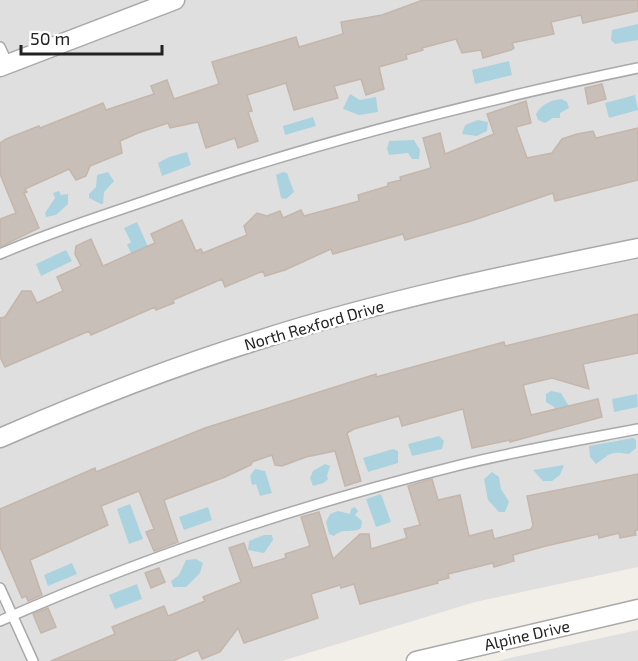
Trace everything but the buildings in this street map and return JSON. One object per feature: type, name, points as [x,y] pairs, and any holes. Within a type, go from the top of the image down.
[{"type":"street","points":[[4,66],[175,0]]},
{"type":"street","name":"North Rexford Drive","points":[[0,438],[104,393],[259,339],[404,299],[638,248]]},
{"type":"street","name":"Alpine Drive","points":[[416,661],[638,609]]},
{"type":"lane","points":[[0,47],[4,66]]},
{"type":"lane","points":[[0,254],[37,238],[250,165],[497,97],[638,68]]},
{"type":"lane","points":[[0,621],[153,559],[272,518],[465,464],[638,429]]},
{"type":"lane","points":[[0,588],[33,661]]},
{"type":"shaded area","points":[[0,0],[638,0],[638,567],[475,602],[282,661],[0,661]]},
{"type":"shaded area","points":[[638,630],[638,661],[498,661],[510,658]]},
{"type":"water","points":[[638,24],[638,40],[615,44],[611,40],[612,30]]},
{"type":"water","points":[[509,61],[512,75],[475,84],[472,70]]},
{"type":"water","points":[[350,94],[360,100],[376,97],[378,112],[359,115],[343,109]]},
{"type":"water","points":[[635,95],[638,110],[609,118],[605,103]]},
{"type":"water","points":[[562,99],[567,102],[569,108],[560,113],[560,118],[553,118],[545,123],[538,120],[536,114],[544,105]]},
{"type":"water","points":[[313,117],[316,126],[285,135],[283,126]]},
{"type":"water","points":[[478,120],[488,122],[487,131],[477,136],[462,134],[465,125]]},
{"type":"water","points":[[414,140],[420,150],[419,159],[412,159],[408,153],[389,155],[387,149],[389,141]]},
{"type":"water","points":[[187,152],[191,165],[162,176],[158,163]]},
{"type":"water","points":[[108,172],[114,181],[104,192],[103,204],[101,204],[89,198],[89,194],[96,187],[97,175]]},
{"type":"water","points":[[287,173],[294,192],[286,199],[281,198],[276,175]]},
{"type":"water","points":[[59,191],[61,195],[68,194],[68,204],[56,215],[46,217],[45,213],[55,198],[53,193]]},
{"type":"water","points":[[137,222],[149,249],[133,257],[127,245],[131,242],[124,228]]},
{"type":"water","points":[[66,250],[72,261],[41,276],[36,264]]},
{"type":"water","points":[[551,391],[561,393],[570,408],[556,412],[554,407],[546,402],[546,394]]},
{"type":"water","points":[[637,394],[638,407],[614,412],[612,399]]},
{"type":"water","points":[[439,436],[444,441],[442,449],[412,456],[408,444]]},
{"type":"water","points":[[633,438],[636,440],[636,448],[629,454],[611,454],[596,464],[590,457],[589,446]]},
{"type":"water","points":[[393,449],[398,451],[398,463],[368,472],[363,458]]},
{"type":"water","points":[[325,464],[330,466],[328,479],[324,483],[313,486],[310,478],[313,471]]},
{"type":"water","points":[[564,465],[560,475],[552,481],[543,481],[533,470]]},
{"type":"water","points":[[255,469],[265,471],[272,493],[260,496],[256,484],[252,485],[250,476]]},
{"type":"water","points":[[492,472],[499,477],[501,489],[509,502],[505,512],[499,512],[488,500],[484,479]]},
{"type":"water","points":[[381,494],[391,522],[376,527],[366,499]]},
{"type":"water","points":[[130,504],[143,539],[129,544],[117,509]]},
{"type":"water","points":[[208,507],[212,520],[184,530],[179,517]]},
{"type":"water","points":[[355,507],[358,511],[355,515],[362,521],[361,528],[337,533],[334,536],[329,534],[326,522],[330,514],[338,511],[350,514],[351,509]]},
{"type":"water","points":[[264,535],[272,535],[273,540],[264,553],[248,550],[249,541]]},
{"type":"water","points":[[196,559],[203,563],[200,573],[186,587],[173,587],[171,581],[179,575],[186,560]]},
{"type":"water","points":[[72,563],[77,574],[48,586],[44,575]]},
{"type":"water","points":[[137,584],[142,599],[115,609],[109,595]]}]
